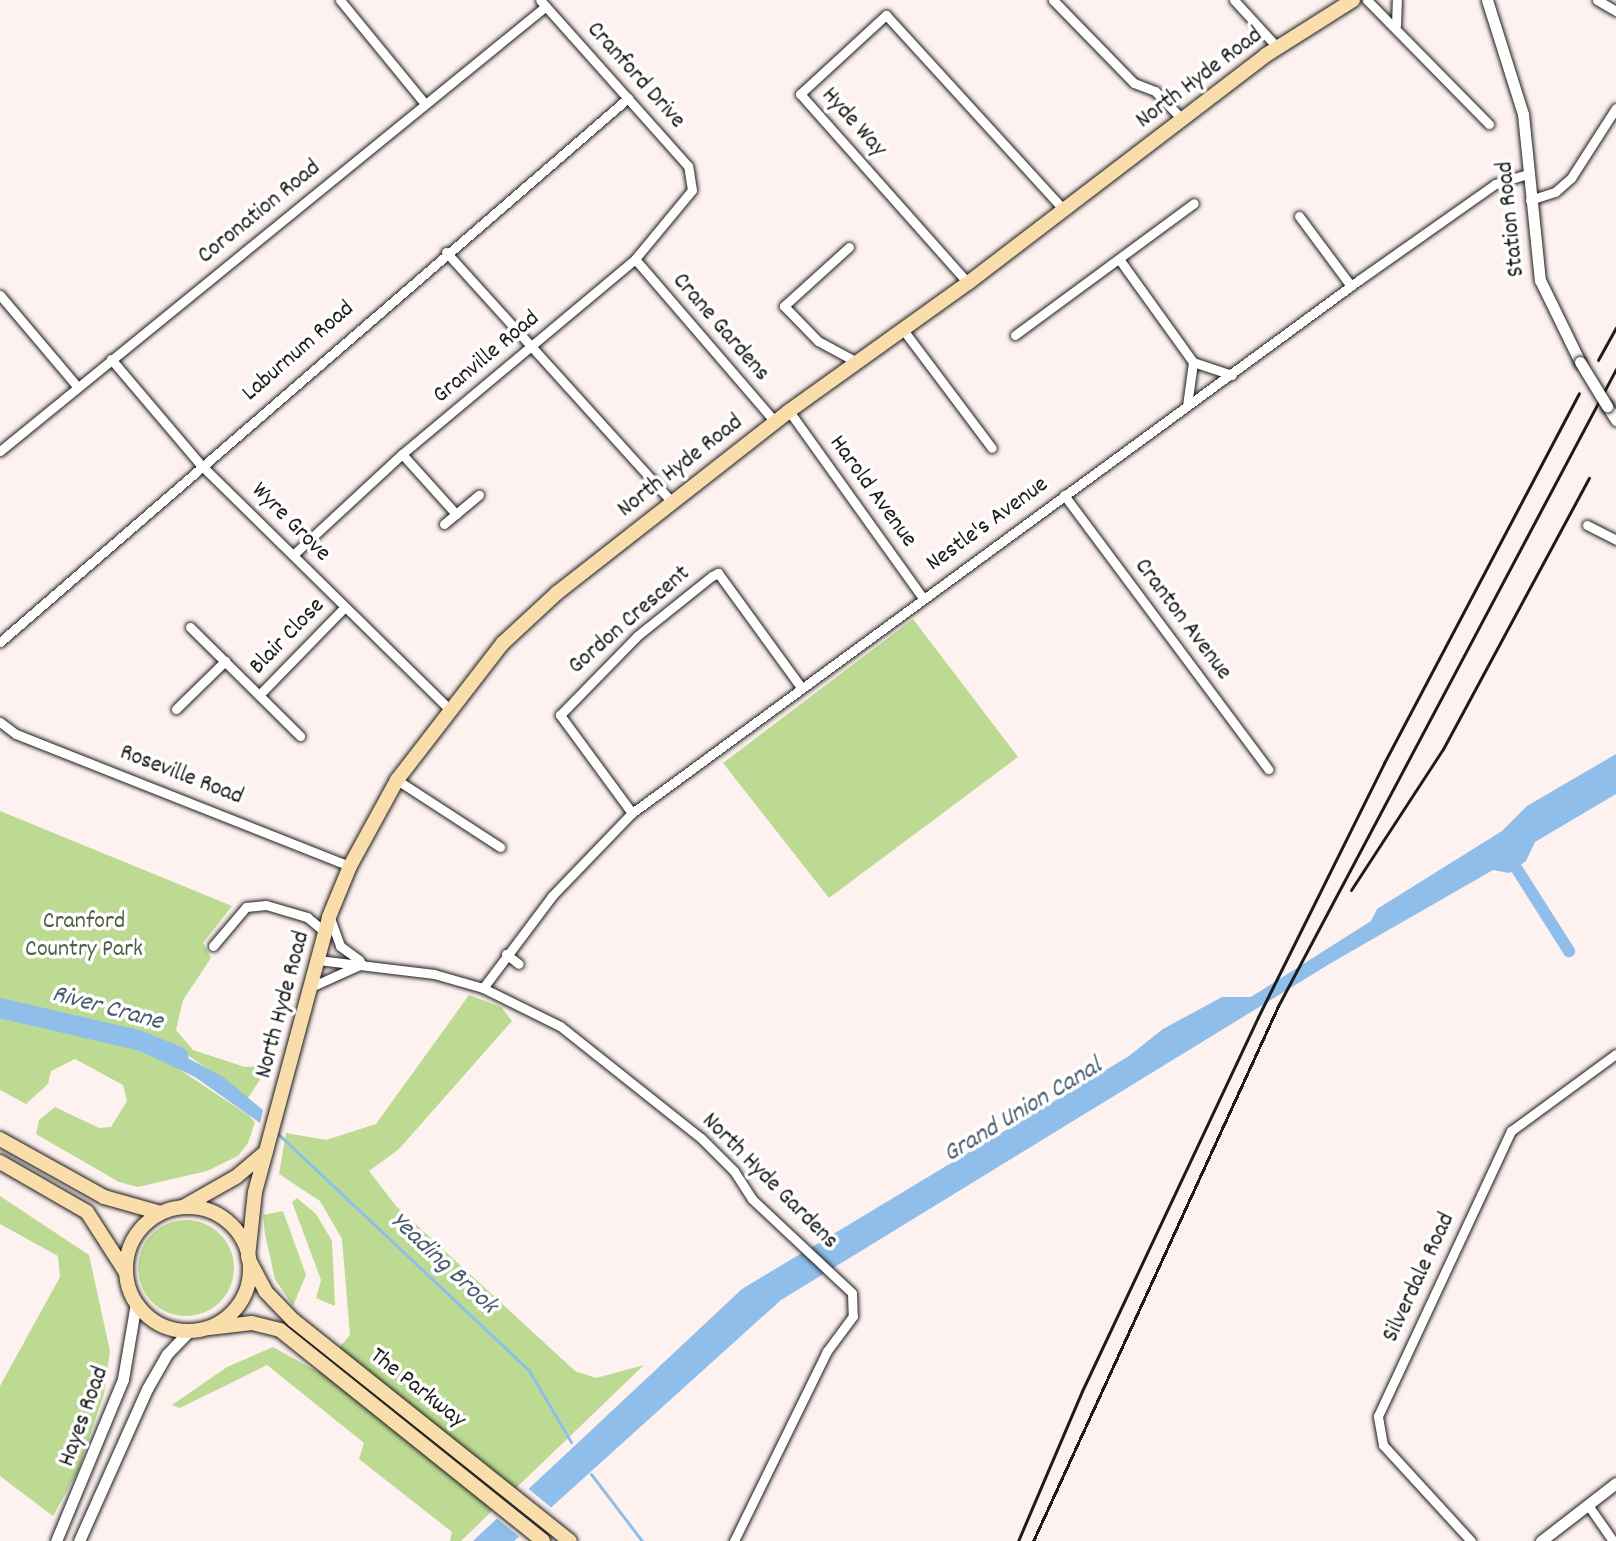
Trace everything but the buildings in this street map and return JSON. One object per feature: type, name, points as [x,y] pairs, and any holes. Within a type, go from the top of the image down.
[{"type":"main road","name":"North Hyde Road","points":[[248,1259],[253,1204],[327,924],[350,866],[397,780],[448,708],[526,618],[855,361],[904,331],[1278,48],[1353,0]]},
{"type":"main road","points":[[0,1139],[104,1197],[161,1213]]},
{"type":"main road","points":[[126,1272],[134,1237],[161,1213],[183,1207],[236,1177],[267,1152]]},
{"type":"main road","points":[[0,1162],[87,1212],[126,1272],[136,1303],[160,1324],[190,1330],[209,1328],[234,1309],[244,1293],[248,1259],[225,1219],[183,1207]]},
{"type":"main road","name":"The Parkway","points":[[248,1259],[279,1307],[570,1541]]},
{"type":"main road","name":"The Parkway","points":[[209,1328],[266,1325],[333,1371],[543,1541]]},
{"type":"street","points":[[340,0],[425,104]]},
{"type":"street","points":[[1053,0],[1134,83],[1155,91],[1182,119]]},
{"type":"street","points":[[1234,0],[1278,48]]},
{"type":"street","points":[[1367,0],[1396,25],[1489,124]]},
{"type":"street","points":[[1396,25],[1397,0]]},
{"type":"street","name":"Station Road","points":[[1487,0],[1519,94],[1530,200],[1547,303],[1616,420]]},
{"type":"street","points":[[1597,0],[1616,11]]},
{"type":"street","name":"Coronation Road","points":[[0,451],[425,104],[543,3]]},
{"type":"street","name":"Cranford Drive","points":[[543,3],[688,166],[692,182]]},
{"type":"street","name":"Hyde Way","points":[[968,283],[800,94],[886,15],[1063,209]]},
{"type":"street","name":"Laburnum Road","points":[[0,642],[200,464],[628,98]]},
{"type":"street","points":[[1530,200],[1555,192],[1571,178],[1616,108]]},
{"type":"street","name":"Nestle's Avenue","points":[[483,988],[559,887],[632,813],[800,686],[1351,286],[1495,184],[1528,174]]},
{"type":"street","name":"Granville Road","points":[[294,554],[402,454],[635,259],[692,190],[692,182]]},
{"type":"street","points":[[1015,335],[1194,203]]},
{"type":"street","points":[[1299,216],[1351,286]]},
{"type":"street","points":[[849,247],[784,306],[818,341],[855,361]]},
{"type":"street","points":[[446,252],[672,502]]},
{"type":"street","name":"Crane Gardens","points":[[635,259],[775,422]]},
{"type":"street","points":[[1119,259],[1193,362],[1232,375]]},
{"type":"street","points":[[0,295],[77,386]]},
{"type":"street","points":[[904,331],[992,448]]},
{"type":"street","name":"Wyre Grove","points":[[111,359],[200,464],[448,708]]},
{"type":"street","points":[[1187,406],[1193,362]]},
{"type":"street","name":"Harold Avenue","points":[[789,411],[922,597]]},
{"type":"street","points":[[402,454],[456,514]]},
{"type":"street","points":[[444,524],[479,495]]},
{"type":"street","name":"Cranton Avenue","points":[[1064,495],[1268,769]]},
{"type":"street","points":[[1587,525],[1616,540]]},
{"type":"street","name":"Gordon Crescent","points":[[632,813],[560,715],[637,636],[712,576],[718,573],[800,686]]},
{"type":"street","name":"Blair Close","points":[[259,695],[345,607]]},
{"type":"street","name":"Blair Close","points":[[190,627],[300,736]]},
{"type":"street","points":[[176,709],[225,661]]},
{"type":"street","name":"Roseville Road","points":[[0,722],[16,734],[350,866]]},
{"type":"street","points":[[397,780],[500,847]]},
{"type":"street","points":[[213,946],[246,907],[266,905],[327,924],[340,946],[365,963]]},
{"type":"street","points":[[506,954],[519,964]]},
{"type":"street","name":"North Hyde Gardens","points":[[318,960],[365,963],[483,988],[560,1026],[720,1156],[752,1199],[842,1283],[856,1303],[853,1316],[827,1351],[734,1541]]},
{"type":"street","points":[[311,987],[365,963]]},
{"type":"street","name":"Silverdale Road","points":[[1471,1541],[1383,1445],[1378,1416],[1511,1131],[1616,1054]]},
{"type":"street","name":"Hayes Road","points":[[56,1541],[123,1379],[136,1303]]},
{"type":"street","name":"Hayes Road","points":[[79,1541],[147,1389],[167,1354],[190,1330]]},
{"type":"street","points":[[1541,1541],[1616,1483]]},
{"type":"street","points":[[1588,1505],[1613,1541]]},
{"type":"green space","points":[[913,619],[1018,757],[829,898],[723,763]]},
{"type":"green space","name":"Cranford Country Park","points":[[0,811],[232,906],[203,943],[211,958],[183,1000],[176,1030],[193,1050],[245,1067],[262,1066],[265,1072],[248,1098],[189,1056],[156,1041],[0,1004]]},
{"type":"green space","points":[[469,995],[501,1007],[512,1021],[399,1149],[369,1171],[396,1206],[575,1371],[596,1378],[644,1365],[461,1541],[450,1541],[452,1532],[359,1459],[364,1443],[267,1365],[180,1408],[172,1405],[227,1367],[273,1347],[318,1372],[350,1335],[342,1239],[320,1201],[279,1174],[286,1133],[326,1140],[376,1124]]},
{"type":"green space","points":[[0,1017],[128,1047],[171,1064],[255,1122],[248,1143],[238,1156],[207,1171],[138,1187],[119,1182],[36,1134],[39,1120],[55,1107],[99,1128],[111,1127],[127,1101],[123,1085],[75,1059],[51,1071],[48,1084],[26,1104],[0,1090]]},
{"type":"green space","points":[[0,1196],[89,1255],[110,1351],[104,1394],[78,1471],[53,1516],[0,1476],[0,1386],[60,1277],[58,1256],[0,1224]]},
{"type":"green space","points":[[297,1198],[316,1214],[332,1241],[335,1306],[316,1298],[321,1280],[292,1202]]},
{"type":"green space","points":[[283,1211],[306,1275],[293,1306],[275,1279],[263,1215]]},
{"type":"green space","points":[[186,1220],[204,1224],[220,1234],[230,1250],[234,1268],[230,1286],[220,1302],[204,1312],[186,1316],[168,1312],[152,1302],[142,1286],[138,1268],[142,1250],[152,1234],[168,1224]]},
{"type":"water","points":[[1616,754],[1616,794],[1535,842],[1526,861],[1509,873],[1493,870],[1331,963],[781,1300],[514,1541],[473,1541],[742,1289],[1129,1056],[1163,1029],[1222,997],[1251,997],[1371,921],[1377,909],[1502,831],[1527,806]]},
{"type":"water","points":[[156,1041],[223,1077],[263,1110],[260,1123],[195,1077],[151,1056]]},
{"type":"pier","points":[[525,1486],[553,1509],[522,1539],[494,1516]]},
{"type":"waterway","points":[[1508,855],[1569,951]]},
{"type":"waterway","name":"River Crane","points":[[0,1008],[138,1040],[179,1057]]},
{"type":"waterway","name":"Yeading Brook","points":[[275,1131],[528,1369],[571,1442]]},
{"type":"waterway","name":"Yeading Brook","points":[[591,1474],[642,1541]]},
{"type":"railway","points":[[1598,360],[1616,328]]},
{"type":"railway","points":[[1033,1541],[1278,1006],[1616,369]]},
{"type":"railway","points":[[1018,1541],[1082,1391],[1258,1017],[1384,763],[1579,393]]},
{"type":"railway","points":[[1351,890],[1443,749],[1589,478]]},
{"type":"water label","name":"Grand Union Canal","points":[[1023,1111]]}]
